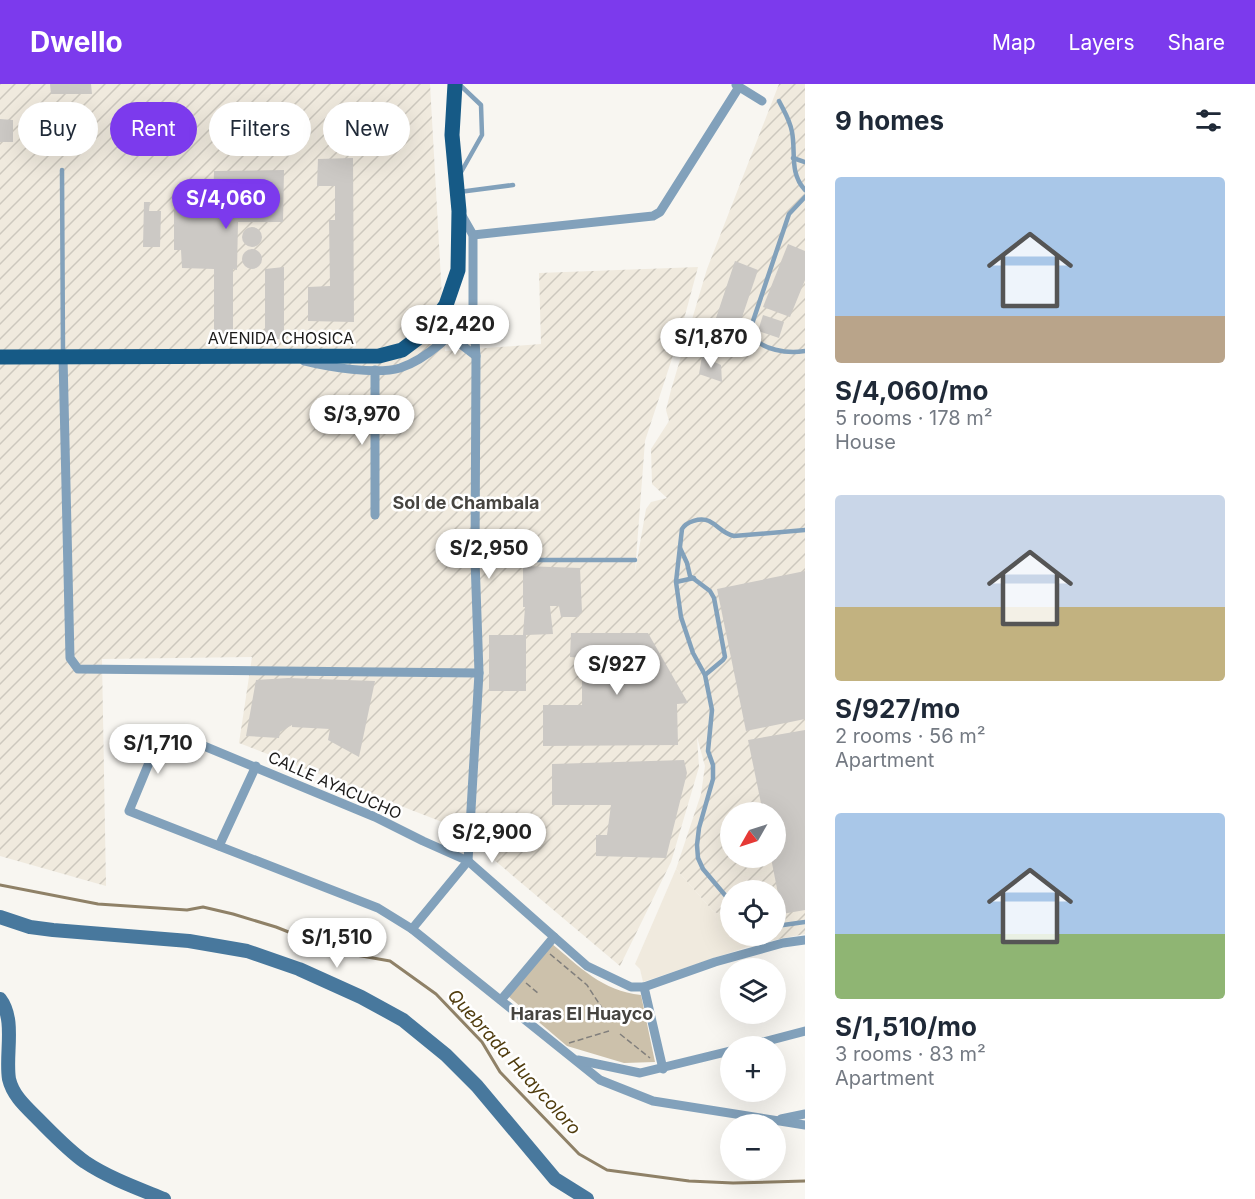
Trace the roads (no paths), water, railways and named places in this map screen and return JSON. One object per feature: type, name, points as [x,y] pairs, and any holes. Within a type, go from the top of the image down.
[{"type":"main road","name":"AVENIDA CHOSICA","points":[[0,357],[379,356],[402,350],[426,332],[446,305],[458,270],[458,185],[452,135],[457,84]]},
{"type":"main road","points":[[0,917],[30,927],[189,941],[247,951],[299,969],[361,997],[403,1020],[447,1055],[477,1086],[555,1179],[587,1199]]},
{"type":"main road","points":[[0,999],[8,1016],[9,1079],[13,1091],[21,1101],[84,1162],[111,1177],[164,1199]]},
{"type":"street","points":[[473,235],[653,216],[660,212],[737,86],[762,101]]},
{"type":"street","points":[[412,929],[468,861],[479,673],[475,560],[476,356],[473,311],[473,235],[459,211]]},
{"type":"street","points":[[281,356],[335,369],[399,368],[450,336],[473,311]]},
{"type":"street","points":[[450,336],[476,356]]},
{"type":"street","points":[[63,357],[70,658],[78,669],[479,673]]},
{"type":"street","points":[[375,370],[375,515]]},
{"type":"street","name":"CALLE AYACUCHO","points":[[219,846],[129,811],[163,729],[375,817],[468,861],[587,966],[631,987],[644,987]]},
{"type":"street","points":[[255,766],[219,846],[378,908],[412,929],[600,1080],[653,1101],[737,1114]]},
{"type":"street","points":[[501,1000],[554,937]]},
{"type":"street","points":[[663,1069],[644,987],[716,962],[783,943],[805,940]]},
{"type":"street","points":[[783,1036],[805,1030]]},
{"type":"street","points":[[574,1059],[640,1073],[720,1054]]},
{"type":"street","points":[[786,1118],[805,1114]]},
{"type":"street","points":[[786,1122],[805,1125]]},
{"type":"lane","points":[[457,84],[481,105],[482,135],[458,185],[513,185]]},
{"type":"lane","points":[[779,101],[792,133],[797,181],[805,190]]},
{"type":"lane","points":[[793,158],[805,162]]},
{"type":"lane","points":[[62,170],[63,357]]},
{"type":"lane","points":[[805,197],[789,214],[752,324],[751,335],[761,345],[791,352],[805,351]]},
{"type":"lane","points":[[720,889],[703,869],[698,858],[699,828],[713,779],[713,765],[708,751],[712,710],[705,675],[693,653],[681,617],[676,582],[682,529],[684,525],[705,520],[724,533],[734,536],[805,530]]},
{"type":"lane","points":[[680,549],[687,563],[688,573],[712,593],[725,657],[705,675]]},
{"type":"lane","points":[[475,560],[635,560]]},
{"type":"lane","points":[[676,582],[694,578]]},
{"type":"lane","points":[[786,925],[805,922]]},
{"type":"waterway","name":"Quebrada Huaycoloro","points":[[0,885],[98,904],[187,910],[203,907],[276,927],[339,952],[390,961],[436,994],[482,1042],[500,1072],[579,1154],[607,1170],[689,1181],[733,1183],[805,1181]]},
{"type":"district","name":"Sol de Chambala","points":[[466,503]]},
{"type":"district","name":"Haras El Huayco","points":[[582,1014]]}]
